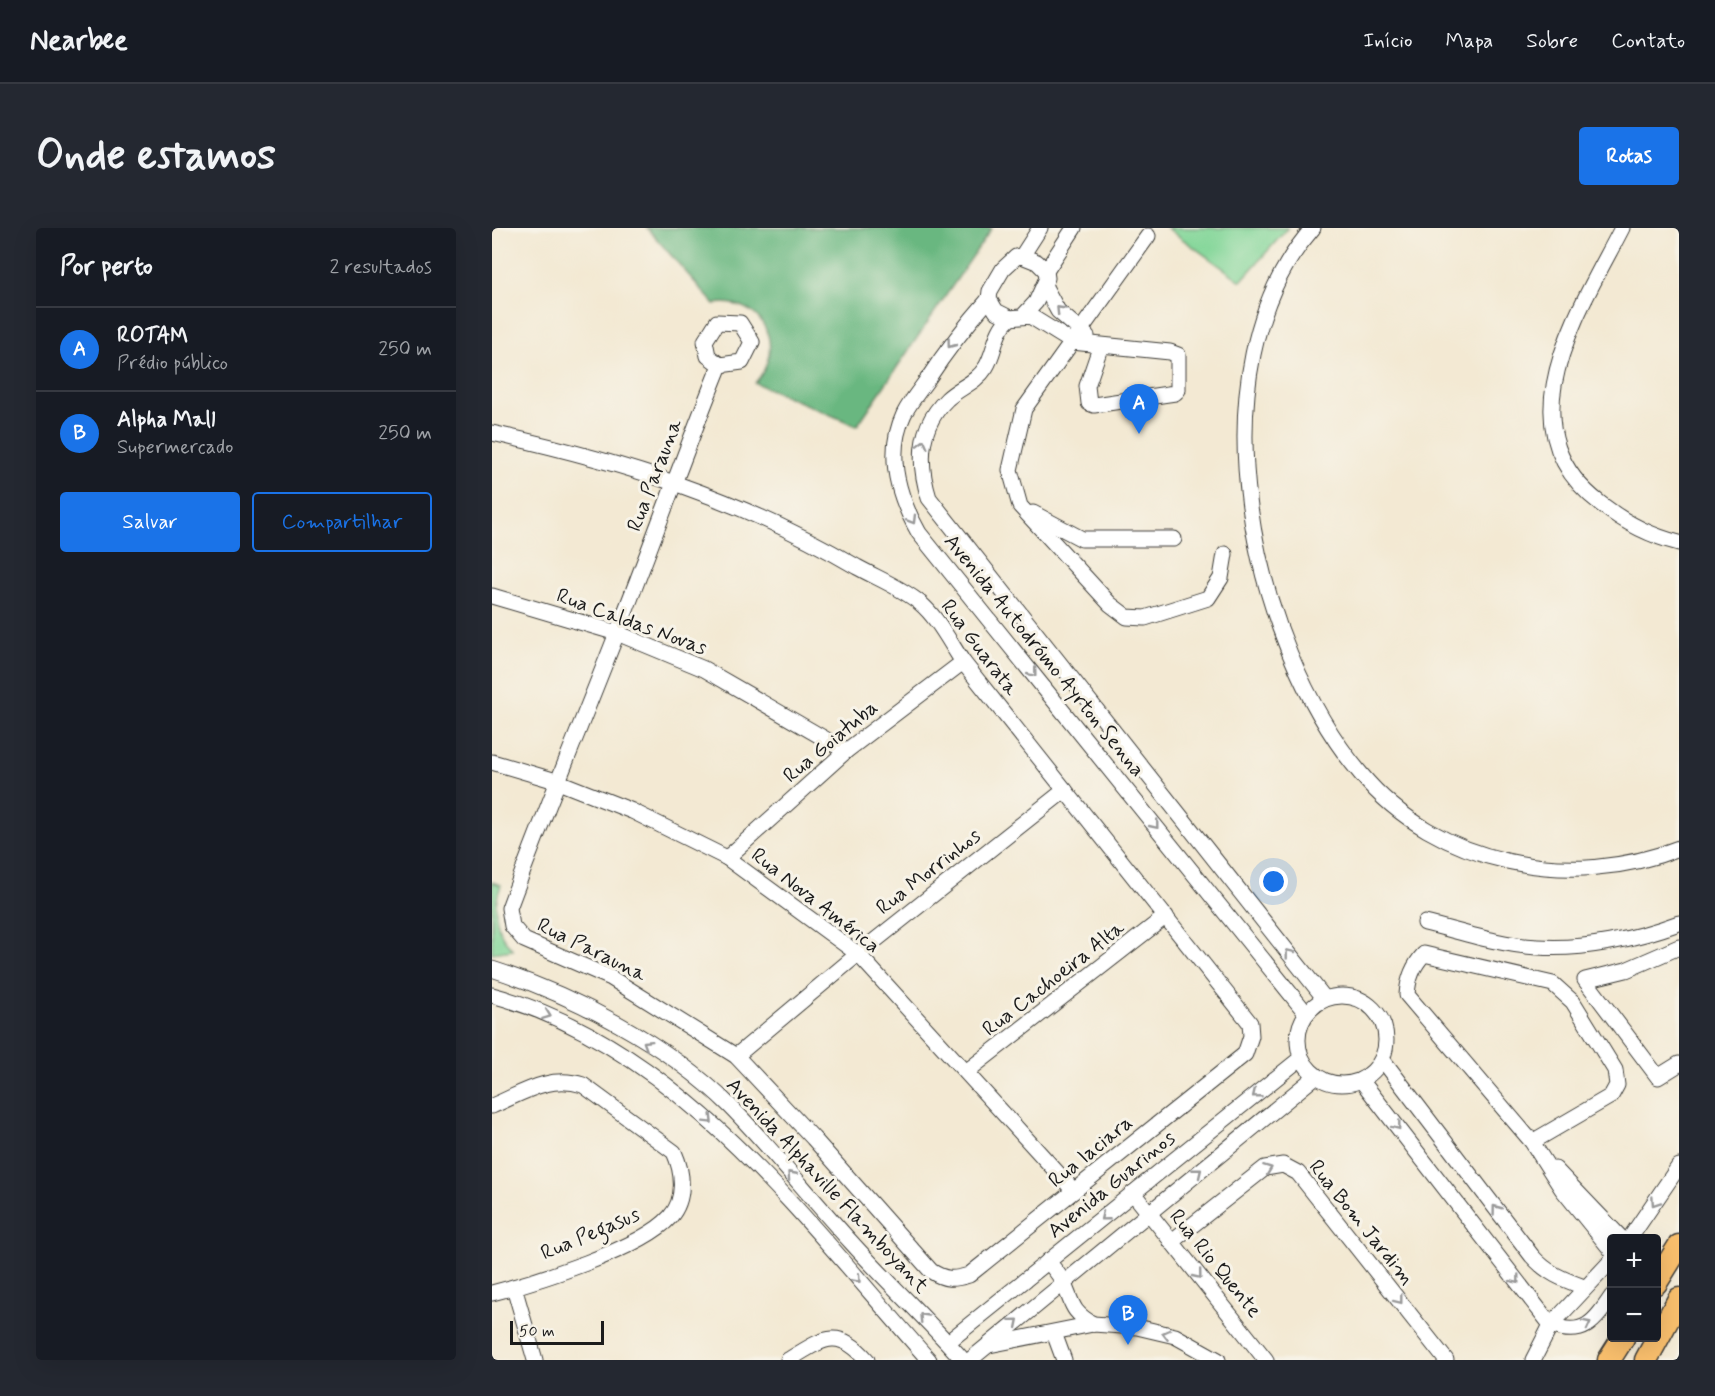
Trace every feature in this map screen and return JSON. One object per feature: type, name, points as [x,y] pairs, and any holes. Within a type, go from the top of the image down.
[{"type":"highway","points":[[1661,1275],[1679,1246]]},
{"type":"highway","points":[[1647,1360],[1679,1299]]},
{"type":"highway","points":[[1610,1360],[1621,1342]]},
{"type":"highway","points":[[1615,1360],[1622,1342]]},
{"type":"street","name":"Avenida Autodrómo Ayrton Senna","points":[[1040,228],[1022,256],[1016,257],[996,278],[989,299],[951,343],[904,415],[896,442],[896,477],[904,507],[919,533],[1306,1013]]},
{"type":"street","points":[[1074,228],[1046,271],[1045,286],[1058,311],[1082,329],[1096,344]]},
{"type":"street","points":[[1313,228],[1286,265],[1261,319],[1247,377],[1245,440],[1253,525],[1267,587],[1292,656],[1328,726],[1361,775],[1392,804],[1437,835],[1487,856],[1532,866],[1578,869],[1624,864],[1679,848]]},
{"type":"street","points":[[1622,228],[1564,346],[1552,390],[1552,420],[1566,463],[1594,499],[1639,528],[1679,543]]},
{"type":"street","points":[[1148,236],[1024,409],[1010,470],[1020,506],[1110,604],[1127,616],[1145,618],[1209,598],[1221,578],[1225,554]]},
{"type":"street","points":[[1022,256],[1031,258],[1046,271]]},
{"type":"street","name":"Avenida Autodrómo Ayrton Senna","points":[[1045,286],[1036,303],[1000,326],[987,365],[978,378],[947,399],[930,421],[920,450],[922,476],[929,498],[1325,999]]},
{"type":"street","points":[[989,299],[996,311],[1047,325],[1072,342],[1096,344],[1170,352],[1178,355],[1178,390],[1164,395],[1094,405],[1089,403],[1087,386],[1096,344]]},
{"type":"street","name":"Rua Parauna","points":[[720,365],[673,480],[617,633],[556,781],[509,908],[512,926],[524,940],[611,978],[736,1056],[813,1138],[931,1271]]},
{"type":"street","name":"Rua Guarata","points":[[492,433],[579,452],[673,480],[735,505],[833,553],[920,603],[934,619],[963,662],[1250,1023]]},
{"type":"street","points":[[1020,506],[1082,539],[1174,539]]},
{"type":"street","name":"Rua Caldas Novas","points":[[492,596],[617,633],[705,669],[846,751]]},
{"type":"street","name":"Rua Goiatuba","points":[[728,858],[846,751],[963,662]]},
{"type":"street","name":"Rua Nova América","points":[[492,762],[556,781],[632,811],[728,858],[858,954],[1074,1191]]},
{"type":"street","name":"Rua Morrinhos","points":[[736,1056],[858,954],[1065,790]]},
{"type":"street","name":"Rua Cachoeira Alta","points":[[966,1072],[1167,916]]},
{"type":"street","points":[[1425,923],[1487,939],[1537,947],[1570,947],[1656,930],[1679,923]]},
{"type":"street","points":[[1656,930],[1662,956]]},
{"type":"street","points":[[1679,947],[1626,970],[1584,980],[1659,1077],[1679,1064]]},
{"type":"street","points":[[1532,1142],[1611,1096],[1617,1086],[1615,1070],[1573,1002],[1553,984],[1424,954],[1416,963],[1408,981],[1407,995],[1582,1204],[1615,1234]]},
{"type":"street","name":"Avenida Alphaville Flamboyant","points":[[492,969],[532,982],[604,1017],[676,1062],[729,1105],[853,1244],[963,1360]]},
{"type":"street","name":"Avenida Alphaville Flamboyant","points":[[492,995],[563,1021],[646,1069],[693,1104],[768,1179],[929,1360]]},
{"type":"street","points":[[1340,996],[1355,998],[1368,1004],[1379,1016],[1385,1037],[1382,1059],[1373,1071],[1361,1080],[1338,1084],[1316,1076],[1301,1058],[1298,1035],[1306,1013],[1325,999],[1340,996]]},
{"type":"street","name":"Rua Iaciara","points":[[931,1271],[941,1278],[954,1280],[969,1275],[1245,1054],[1251,1036],[1250,1023]]},
{"type":"street","name":"Avenida Guarinos","points":[[948,1342],[1301,1058]]},
{"type":"street","points":[[1382,1059],[1538,1262],[1559,1278],[1584,1287]]},
{"type":"street","points":[[970,1360],[1316,1076]]},
{"type":"street","name":"Rua Pegasus","points":[[492,1106],[552,1080],[567,1080],[583,1085],[674,1152],[681,1168],[682,1185],[678,1204],[670,1217],[655,1229],[630,1243],[514,1287],[492,1293]]},
{"type":"street","points":[[1361,1080],[1551,1325],[1572,1329],[1588,1326],[1595,1321],[1607,1302]]},
{"type":"street","name":"Rua Bom Jardim","points":[[1171,1242],[1265,1167],[1283,1165],[1298,1173],[1446,1360]]},
{"type":"street","points":[[1633,1234],[1679,1166]]},
{"type":"street","name":"Rua Rio Quente","points":[[1133,1193],[1263,1359]]},
{"type":"street","points":[[1582,1204],[1607,1245]]},
{"type":"street","points":[[838,1258],[853,1244]]},
{"type":"street","points":[[1048,1261],[1063,1282],[1075,1311],[1093,1324]]},
{"type":"street","points":[[1533,1360],[1551,1325],[1607,1264]]},
{"type":"street","points":[[514,1287],[535,1360]]},
{"type":"street","points":[[989,1345],[1093,1324],[1137,1327],[1175,1336],[1218,1360]]},
{"type":"street","points":[[1054,1333],[1064,1360]]},
{"type":"street","points":[[788,1360],[827,1339],[841,1339],[854,1344],[867,1360]]},
{"type":"green space","points":[[647,228],[992,228],[857,426],[755,383],[764,369],[769,354],[769,340],[765,327],[757,316],[746,308],[731,304],[714,304]]},
{"type":"green space","points":[[1167,228],[1288,228],[1241,281]]},
{"type":"green space","points":[[492,882],[501,885],[496,911],[497,920],[502,936],[513,950],[492,953]]},
{"type":"place","name":"ROTAM","points":[[1139,434]]},
{"type":"place","name":"Alpha Mall","points":[[1128,1345]]}]
